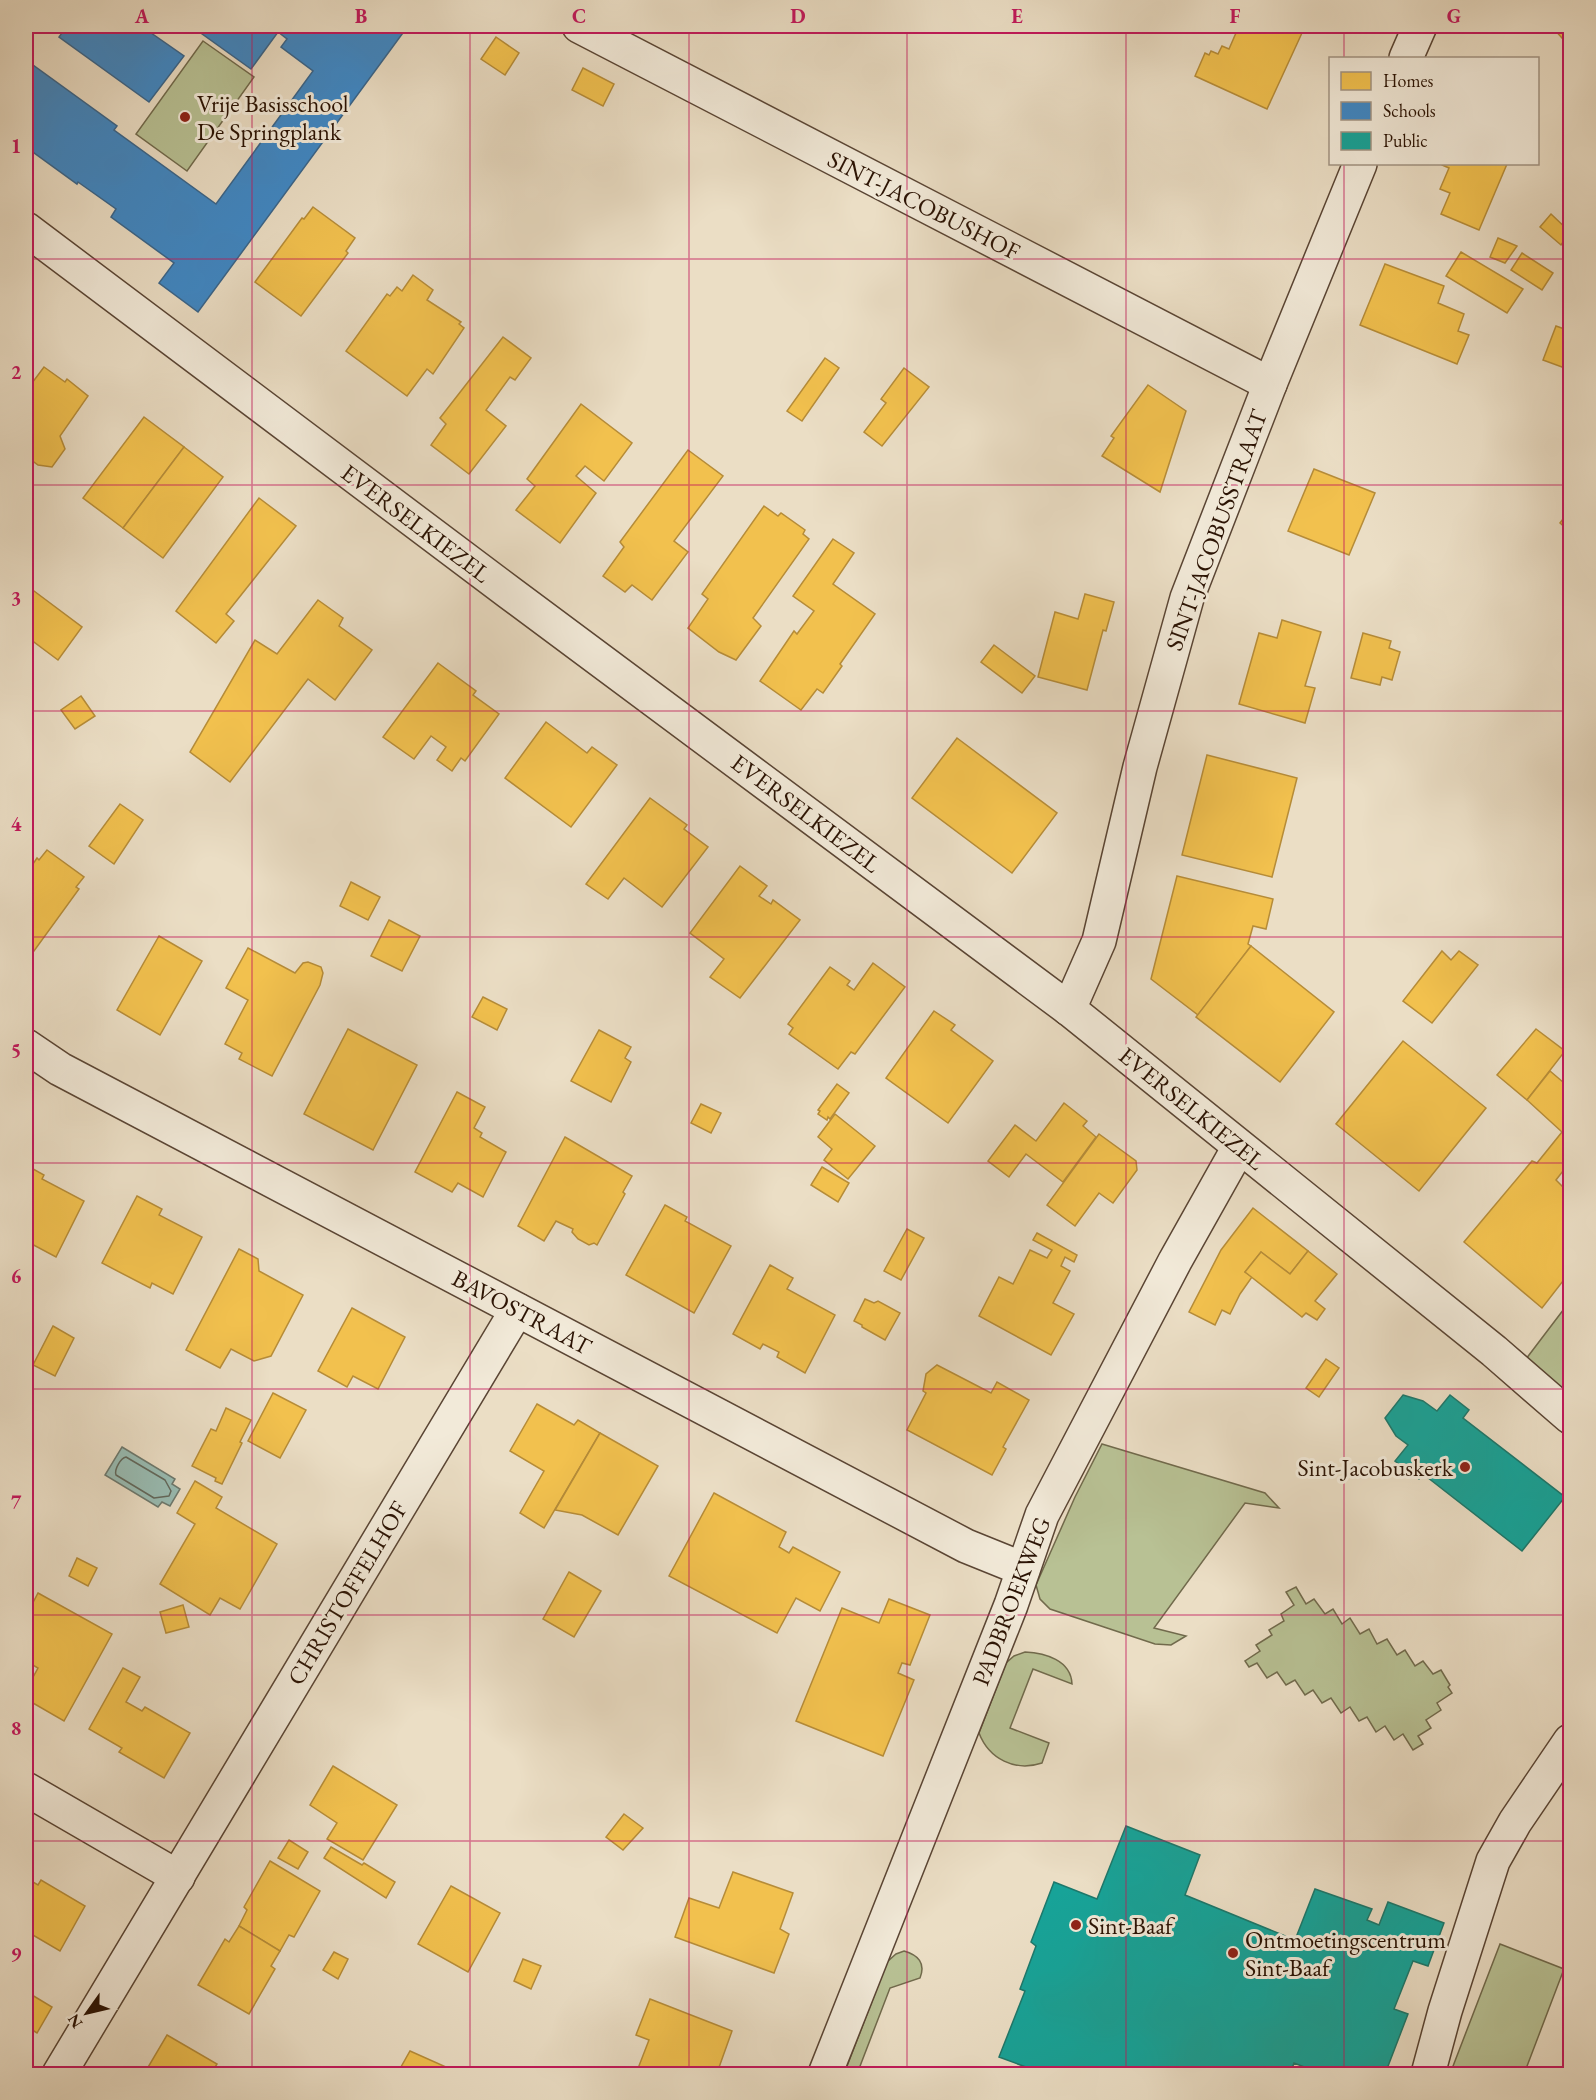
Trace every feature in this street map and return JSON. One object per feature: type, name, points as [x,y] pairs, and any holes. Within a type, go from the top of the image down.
[{"type":"street","name":"SINT-JACOBUSHOF","points":[[579,26],[1270,384]]},
{"type":"street","points":[[1406,57],[1420,26]]},
{"type":"street","name":"SINT-JACOBUSSTRAAT","points":[[1069,1009],[1100,941],[1140,767],[1187,598],[1270,384],[1360,165]]},
{"type":"street","name":"EVERSELKIEZEL","points":[[26,229],[1069,1009],[1494,1351],[1570,1417]]},
{"type":"street","name":"BAVOSTRAAT","points":[[26,1046],[60,1069],[966,1546],[1023,1569]]},
{"type":"street","name":"PADBROEKWEG","points":[[825,2074],[1011,1605],[1042,1515],[1175,1262],[1239,1147]]},
{"type":"street","name":"CHRISTOFFELHOF","points":[[59,2074],[517,1310]]},
{"type":"street","points":[[1428,2074],[1445,2012],[1493,1861],[1515,1822],[1570,1740]]},
{"type":"street","points":[[26,1789],[178,1876]]},
{"type":"green space","points":[[203,41],[254,77],[187,171],[136,134]]},
{"type":"green space","points":[[1570,1301],[1570,1396],[1526,1359]]},
{"type":"green space","points":[[1102,1444],[1265,1493],[1279,1508],[1245,1503],[1154,1628],[1186,1636],[1171,1645],[1155,1644],[1050,1609],[1040,1599],[1036,1585],[1075,1497]]},
{"type":"green space","points":[[1296,1587],[1306,1604],[1314,1599],[1325,1614],[1333,1609],[1342,1624],[1350,1618],[1360,1634],[1369,1629],[1377,1644],[1387,1639],[1397,1655],[1405,1650],[1415,1666],[1423,1661],[1433,1674],[1441,1670],[1452,1693],[1437,1703],[1441,1710],[1426,1720],[1431,1728],[1418,1736],[1423,1744],[1413,1750],[1403,1734],[1394,1740],[1385,1726],[1376,1732],[1367,1717],[1359,1721],[1350,1707],[1341,1713],[1331,1698],[1322,1703],[1313,1690],[1305,1695],[1295,1680],[1286,1685],[1277,1672],[1267,1678],[1257,1663],[1249,1667],[1245,1661],[1260,1651],[1256,1645],[1272,1635],[1269,1630],[1284,1621],[1281,1614],[1294,1605],[1286,1592]]},
{"type":"green space","points":[[1025,1652],[1056,1659],[1067,1669],[1072,1684],[1033,1669],[1010,1728],[1049,1743],[1042,1763],[1022,1766],[996,1756],[983,1742],[979,1733],[1006,1663],[1014,1656]]},
{"type":"green space","points":[[1500,1944],[1564,1969],[1524,2074],[1450,2074]]},
{"type":"green space","points":[[904,1951],[919,1960],[922,1968],[920,1978],[890,1988],[857,2074],[844,2074],[887,1962],[896,1954]]},
{"type":"water","points":[[122,1447],[175,1479],[172,1484],[180,1489],[170,1506],[162,1502],[158,1507],[105,1475]]},
{"type":"building: Homes","points":[[1239,26],[1286,26],[1302,33],[1267,109],[1195,76],[1205,53],[1209,55],[1211,51],[1218,54],[1222,46],[1229,49]]},
{"type":"building: Homes","points":[[1570,26],[1570,47],[1553,28]]},
{"type":"building: Homes","points":[[496,37],[519,53],[505,75],[481,59]]},
{"type":"building: Homes","points":[[583,68],[614,84],[603,106],[572,90]]},
{"type":"building: Homes","points":[[1442,165],[1507,165],[1479,230],[1441,214],[1450,193],[1440,189],[1449,168]]},
{"type":"building: Homes","points":[[313,207],[355,238],[346,251],[348,253],[301,316],[255,282],[302,218],[304,219]]},
{"type":"building: Homes","points":[[1551,214],[1570,232],[1561,245],[1540,227]]},
{"type":"building: Homes","points":[[1498,238],[1517,246],[1505,263],[1490,257]]},
{"type":"building: Homes","points":[[1461,252],[1523,289],[1507,313],[1446,276]]},
{"type":"building: Homes","points":[[1522,253],[1553,273],[1542,290],[1511,270]]},
{"type":"building: Homes","points":[[1385,264],[1444,286],[1438,303],[1464,314],[1458,331],[1469,335],[1457,364],[1360,325]]},
{"type":"building: Homes","points":[[413,275],[433,290],[427,300],[461,322],[459,324],[464,328],[433,374],[427,369],[407,396],[346,351],[387,294],[390,296],[397,287],[402,291]]},
{"type":"building: Homes","points":[[1556,326],[1570,331],[1570,370],[1543,360]]},
{"type":"building: Homes","points":[[503,337],[531,358],[515,380],[510,377],[486,410],[506,426],[469,474],[431,445],[446,424],[440,418]]},
{"type":"building: Homes","points":[[825,358],[839,368],[802,421],[787,411]]},
{"type":"building: Homes","points":[[44,367],[65,382],[67,379],[88,396],[60,436],[65,449],[52,467],[38,465],[26,456],[26,391]]},
{"type":"building: Homes","points":[[904,368],[929,387],[882,446],[864,432],[886,403],[881,399]]},
{"type":"building: Homes","points":[[1148,385],[1186,411],[1160,492],[1102,456],[1114,438],[1111,436]]},
{"type":"building: Homes","points":[[581,404],[632,443],[604,481],[585,466],[576,476],[596,493],[560,543],[516,510],[535,486],[527,479]]},
{"type":"building: Homes","points":[[144,417],[184,447],[123,528],[83,498]]},
{"type":"building: Homes","points":[[184,447],[223,477],[163,558],[123,528]]},
{"type":"building: Homes","points":[[688,450],[723,476],[674,541],[688,552],[652,600],[632,585],[625,592],[603,576],[624,547],[620,542]]},
{"type":"building: Homes","points":[[1314,469],[1375,493],[1349,555],[1288,531]]},
{"type":"building: Homes","points":[[259,498],[296,526],[226,614],[234,621],[216,643],[176,611]]},
{"type":"building: Homes","points":[[764,506],[778,516],[781,513],[805,530],[803,534],[809,539],[753,618],[761,626],[736,660],[719,652],[688,628],[708,599],[702,594]]},
{"type":"building: Homes","points":[[1570,510],[1570,532],[1560,523]]},
{"type":"building: Homes","points":[[833,539],[854,553],[833,584],[875,614],[823,693],[817,689],[801,710],[760,681],[794,631],[797,634],[814,611],[793,596]]},
{"type":"building: Homes","points":[[26,585],[82,627],[58,660],[26,636]]},
{"type":"building: Homes","points":[[1085,594],[1114,602],[1106,631],[1103,630],[1087,690],[1038,677],[1055,612],[1078,619]]},
{"type":"building: Homes","points":[[318,600],[343,618],[339,626],[372,650],[335,700],[308,679],[230,782],[190,752],[255,640],[277,654]]},
{"type":"building: Homes","points":[[1282,620],[1321,632],[1305,686],[1315,688],[1305,723],[1239,704],[1259,633],[1277,638]]},
{"type":"building: Homes","points":[[1363,633],[1391,641],[1389,648],[1400,652],[1392,680],[1382,677],[1380,685],[1351,678]]},
{"type":"building: Homes","points":[[994,645],[1035,676],[1022,693],[981,662]]},
{"type":"building: Homes","points":[[438,663],[476,691],[473,695],[499,714],[465,761],[461,758],[452,771],[437,760],[446,747],[431,736],[414,759],[383,737]]},
{"type":"building: Homes","points":[[81,696],[95,716],[75,729],[61,710]]},
{"type":"building: Homes","points":[[546,722],[587,753],[592,747],[617,765],[571,827],[505,778]]},
{"type":"building: Homes","points":[[957,738],[1057,813],[1012,873],[912,798]]},
{"type":"building: Homes","points":[[1207,755],[1297,778],[1272,877],[1182,855]]},
{"type":"building: Homes","points":[[650,798],[687,825],[684,829],[708,847],[662,907],[624,878],[608,899],[586,884]]},
{"type":"building: Homes","points":[[120,804],[143,820],[114,864],[89,846]]},
{"type":"building: Homes","points":[[47,850],[84,877],[76,887],[79,889],[34,951],[26,945],[26,859],[33,864]]},
{"type":"building: Homes","points":[[740,866],[767,886],[759,896],[771,904],[773,900],[800,920],[740,998],[710,977],[724,959],[690,933]]},
{"type":"building: Homes","points":[[1177,876],[1273,899],[1266,929],[1253,926],[1248,944],[1251,946],[1198,1015],[1151,979]]},
{"type":"building: Homes","points":[[351,882],[380,897],[368,920],[340,906]]},
{"type":"building: Homes","points":[[389,920],[420,936],[402,971],[371,956]]},
{"type":"building: Homes","points":[[159,936],[202,961],[160,1035],[117,1010]]},
{"type":"building: Homes","points":[[1251,946],[1334,1012],[1280,1082],[1196,1017]]},
{"type":"building: Homes","points":[[248,948],[295,973],[303,963],[308,962],[321,967],[323,973],[320,985],[272,1076],[239,1059],[242,1053],[225,1044],[248,1000],[226,988]]},
{"type":"building: Homes","points":[[1442,951],[1451,960],[1459,951],[1478,965],[1432,1023],[1403,1001]]},
{"type":"building: Homes","points":[[873,963],[905,987],[855,1054],[851,1052],[838,1069],[789,1034],[793,1028],[788,1024],[830,967],[850,981],[847,985],[854,990]]},
{"type":"building: Homes","points":[[483,997],[507,1009],[497,1030],[472,1017]]},
{"type":"building: Homes","points":[[934,1011],[955,1025],[951,1030],[993,1061],[948,1123],[886,1078]]},
{"type":"building: Homes","points":[[348,1029],[417,1065],[373,1150],[304,1114]]},
{"type":"building: Homes","points":[[1536,1029],[1565,1051],[1527,1100],[1497,1075]]},
{"type":"building: Homes","points":[[599,1030],[631,1047],[625,1058],[631,1062],[611,1102],[571,1081]]},
{"type":"building: Homes","points":[[1403,1041],[1486,1108],[1419,1191],[1336,1124]]},
{"type":"building: Homes","points":[[1550,1071],[1570,1088],[1570,1162],[1556,1180],[1565,1189],[1570,1182],[1570,1272],[1542,1308],[1464,1242],[1532,1161],[1537,1163],[1562,1132],[1527,1100]]},
{"type":"building: Homes","points":[[837,1084],[849,1093],[827,1120],[818,1114],[820,1111],[818,1110]]},
{"type":"building: Homes","points":[[457,1092],[485,1107],[474,1128],[482,1133],[480,1137],[506,1152],[483,1197],[458,1183],[452,1192],[415,1172]]},
{"type":"building: Homes","points":[[1064,1103],[1087,1121],[1083,1126],[1096,1137],[1063,1182],[1026,1154],[1009,1177],[988,1161],[1015,1125],[1036,1141]]},
{"type":"building: Homes","points":[[701,1104],[721,1113],[711,1133],[691,1123]]},
{"type":"building: Homes","points":[[835,1114],[875,1146],[848,1179],[824,1160],[832,1149],[818,1137]]},
{"type":"building: Homes","points":[[1099,1134],[1136,1161],[1137,1170],[1113,1203],[1099,1193],[1075,1226],[1047,1205]]},
{"type":"building: Homes","points":[[565,1137],[632,1176],[623,1192],[625,1194],[597,1245],[594,1243],[589,1245],[578,1239],[572,1232],[573,1229],[556,1221],[544,1241],[518,1226]]},
{"type":"building: Homes","points":[[26,1165],[44,1175],[42,1179],[84,1201],[56,1257],[26,1241]]},
{"type":"building: Homes","points":[[822,1167],[849,1183],[838,1202],[811,1185]]},
{"type":"building: Homes","points":[[137,1196],[162,1209],[159,1215],[202,1237],[173,1294],[152,1283],[150,1288],[102,1263]]},
{"type":"building: Homes","points":[[665,1205],[687,1217],[685,1221],[731,1246],[694,1313],[626,1275]]},
{"type":"building: Homes","points":[[1253,1208],[1308,1251],[1290,1274],[1261,1252],[1245,1272],[1252,1277],[1230,1314],[1222,1310],[1215,1325],[1189,1312],[1221,1250]]},
{"type":"building: Homes","points":[[907,1229],[924,1238],[901,1280],[884,1271]]},
{"type":"building: Homes","points":[[1037,1233],[1077,1255],[1074,1262],[1065,1257],[1061,1266],[1070,1271],[1053,1303],[1074,1314],[1051,1355],[979,1316],[999,1277],[1013,1284],[1030,1250],[1047,1258],[1052,1250],[1033,1240]]},
{"type":"building: Homes","points":[[239,1249],[258,1259],[259,1271],[303,1295],[271,1356],[254,1361],[231,1349],[220,1368],[186,1350]]},
{"type":"building: Homes","points":[[1308,1251],[1337,1274],[1315,1301],[1325,1309],[1317,1320],[1306,1313],[1302,1317],[1245,1272],[1261,1252],[1290,1274]]},
{"type":"building: Homes","points":[[770,1265],[793,1278],[787,1289],[835,1315],[805,1373],[777,1357],[779,1352],[763,1344],[760,1349],[733,1334]]},
{"type":"building: Homes","points":[[865,1299],[874,1303],[878,1301],[900,1313],[885,1340],[854,1321]]},
{"type":"building: Homes","points":[[352,1308],[405,1337],[378,1389],[353,1376],[347,1387],[318,1371]]},
{"type":"building: Homes","points":[[53,1326],[74,1338],[55,1376],[33,1365]]},
{"type":"building: Homes","points":[[1326,1359],[1339,1368],[1319,1397],[1306,1388]]},
{"type":"building: Homes","points":[[937,1365],[991,1393],[997,1382],[1029,1400],[1003,1447],[1006,1449],[992,1475],[907,1430],[926,1393],[923,1391],[926,1374]]},
{"type":"building: Homes","points":[[273,1393],[306,1410],[280,1458],[248,1441]]},
{"type":"building: Homes","points":[[537,1404],[574,1425],[578,1420],[600,1433],[544,1528],[520,1513],[544,1471],[510,1451]]},
{"type":"building: Homes","points":[[226,1408],[251,1420],[222,1484],[215,1481],[216,1478],[192,1466],[211,1429],[216,1431]]},
{"type":"building: Homes","points":[[600,1433],[658,1466],[618,1535],[582,1515],[555,1510]]},
{"type":"building: Homes","points":[[195,1481],[222,1497],[216,1508],[277,1544],[240,1609],[220,1598],[210,1615],[160,1584],[195,1524],[177,1513]]},
{"type":"building: Homes","points":[[714,1493],[786,1532],[779,1547],[789,1553],[793,1547],[840,1572],[820,1611],[796,1598],[777,1633],[669,1576]]},
{"type":"building: Homes","points":[[77,1558],[97,1568],[88,1586],[69,1576]]},
{"type":"building: Homes","points":[[569,1572],[601,1591],[574,1637],[543,1619]]},
{"type":"building: Homes","points":[[38,1593],[112,1634],[64,1721],[26,1699],[26,1690],[38,1668],[26,1661],[26,1616]]},
{"type":"building: Homes","points":[[889,1599],[930,1615],[910,1665],[902,1663],[898,1673],[914,1680],[883,1756],[796,1721],[842,1608],[879,1623]]},
{"type":"building: Homes","points":[[183,1605],[189,1627],[166,1633],[160,1612]]},
{"type":"building: Homes","points":[[123,1668],[140,1677],[126,1702],[142,1711],[145,1707],[190,1733],[164,1778],[119,1752],[122,1748],[89,1729]]},
{"type":"building: Homes","points":[[333,1766],[397,1805],[363,1860],[327,1839],[337,1823],[310,1805]]},
{"type":"building: Homes","points":[[624,1814],[643,1828],[623,1850],[606,1837]]},
{"type":"building: Homes","points":[[289,1840],[308,1852],[298,1869],[278,1858]]},
{"type":"building: Homes","points":[[331,1847],[395,1882],[386,1898],[324,1858]]},
{"type":"building: Homes","points":[[270,1861],[320,1891],[294,1937],[289,1935],[280,1951],[239,1926],[247,1910],[244,1907]]},
{"type":"building: Homes","points":[[733,1872],[793,1893],[780,1929],[789,1934],[774,1973],[675,1937],[689,1898],[719,1908]]},
{"type":"building: Homes","points":[[26,1878],[38,1885],[41,1880],[85,1906],[60,1951],[26,1931]]},
{"type":"building: Homes","points":[[451,1886],[500,1913],[468,1972],[418,1944]]},
{"type":"building: Homes","points":[[239,1926],[280,1951],[271,1966],[275,1969],[249,2014],[198,1985],[225,1939],[229,1942]]},
{"type":"building: Homes","points":[[334,1952],[348,1959],[338,1979],[323,1970]]},
{"type":"building: Homes","points":[[523,1959],[541,1966],[531,1989],[514,1981]]},
{"type":"building: Homes","points":[[27,1992],[52,2007],[37,2033],[26,2026]]},
{"type":"building: Homes","points":[[650,1999],[732,2031],[717,2073],[720,2074],[646,2074],[637,2071],[649,2040],[636,2035]]},
{"type":"building: Homes","points":[[167,2035],[217,2064],[211,2074],[144,2074]]},
{"type":"building: Homes","points":[[410,2051],[455,2071],[453,2074],[397,2074]]},
{"type":"building: Schools","points":[[67,26],[141,26],[184,56],[149,102],[59,37]]},
{"type":"building: Schools","points":[[191,26],[408,26],[198,312],[159,283],[174,263],[111,217],[116,209],[26,147],[26,60],[117,126],[114,130],[216,204],[313,71],[281,47],[287,39],[278,32],[251,69]]},
{"type":"building: Public","name":"Sint-Jacobuskerk","points":[[1403,1395],[1423,1401],[1437,1411],[1450,1395],[1469,1410],[1463,1418],[1565,1497],[1522,1551],[1423,1474],[1419,1479],[1395,1461],[1408,1445],[1396,1436],[1385,1418]]},
{"type":"building: Public","name":"Ontmoetingscentrum Sint-Baaf","points":[[1126,1826],[1200,1855],[1185,1895],[1295,1940],[1315,1889],[1372,1909],[1367,1920],[1379,1925],[1388,1902],[1444,1923],[1428,1966],[1413,1961],[1394,2009],[1408,2014],[1385,2074],[1320,2074],[1294,2063],[1290,2074],[1042,2074],[999,2057],[1025,1991],[1020,1989],[1036,1946],[1031,1942],[1054,1882],[1097,1899]]},
{"type":"place","name":"Vrije Basisschool De Springplank","points":[[185,117]]},
{"type":"place","name":"Sint-Jacobuskerk","points":[[1465,1467]]},
{"type":"place","name":"Sint-Baaf","points":[[1076,1925]]},
{"type":"place","name":"Ontmoetingscentrum Sint-Baaf","points":[[1233,1953]]}]
